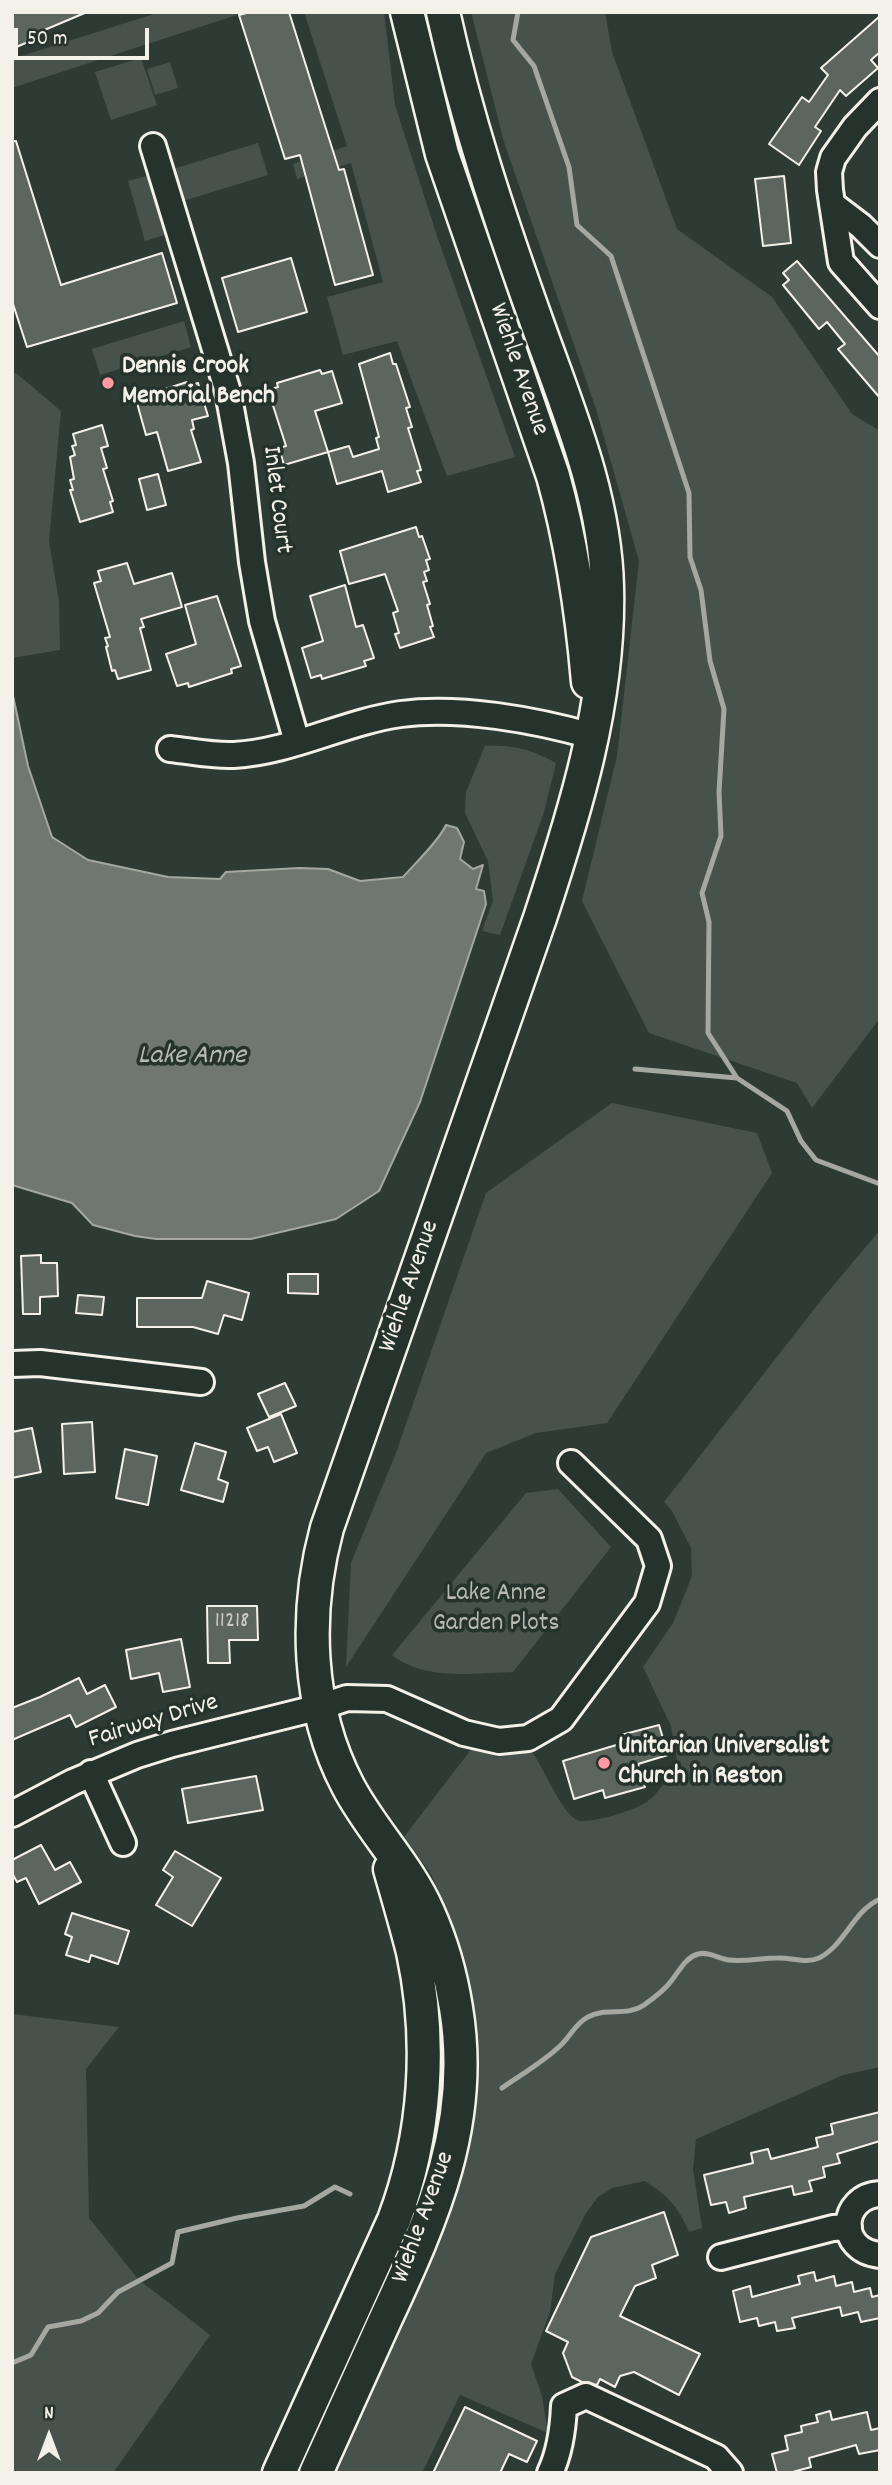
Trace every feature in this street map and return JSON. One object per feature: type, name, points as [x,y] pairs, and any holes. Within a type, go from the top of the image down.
[{"type":"main road","name":"Wiehle Avenue","points":[[407,12],[442,154],[543,444],[563,511],[579,599],[592,736]]},
{"type":"main road","name":"Wiehle Avenue","points":[[316,2473],[426,2228],[454,2140],[459,2099],[456,2009],[428,1911],[349,1787],[320,1707],[312,1632],[317,1565],[327,1528],[540,918],[578,796],[603,671],[607,619],[606,566],[599,514],[579,439],[477,148],[443,12]]},
{"type":"main road","name":"Wiehle Avenue","points":[[279,2473],[394,2220],[406,2189],[416,2142],[422,2101],[424,2047],[419,1992],[413,1952],[380,1838]]},
{"type":"street","points":[[880,101],[855,127],[833,158],[829,172],[841,262],[880,306]]},
{"type":"street","name":"Inlet Court","points":[[153,146],[228,392],[239,451],[262,621],[297,742]]},
{"type":"street","points":[[832,204],[861,226],[880,245]]},
{"type":"street","points":[[170,748],[233,755],[297,742],[368,720],[434,711],[472,713],[537,723],[592,736]]},
{"type":"street","points":[[12,1364],[40,1363],[201,1382]]},
{"type":"street","name":"Fairway Drive","points":[[12,1814],[91,1773],[172,1744],[347,1698],[387,1699],[464,1733],[499,1741],[527,1738],[561,1719],[647,1603],[658,1566],[649,1539],[571,1463]]},
{"type":"street","points":[[91,1773],[123,1843]]},
{"type":"street","points":[[880,2194],[862,2198],[851,2212],[849,2227],[854,2245],[868,2254],[880,2255]]},
{"type":"street","points":[[720,2257],[833,2228],[849,2227]]},
{"type":"street","points":[[550,2473],[564,2425],[564,2406],[586,2396],[716,2457],[730,2473]]},
{"type":"green space","points":[[160,12],[246,12],[12,88],[12,59]]},
{"type":"green space","points":[[304,12],[384,12],[395,105],[437,236],[515,457],[447,476],[397,341],[343,355],[327,297],[383,282],[351,163],[297,179],[293,164],[347,146]]},
{"type":"green space","points":[[471,12],[605,12],[612,52],[677,229],[772,297],[852,414],[880,431],[880,1018],[812,1108],[797,1083],[649,1033],[582,901],[617,756],[639,561],[596,409],[504,142]]},
{"type":"green space","points":[[141,58],[157,105],[111,120],[95,72]]},
{"type":"green space","points":[[170,62],[178,88],[155,95],[147,69]]},
{"type":"green space","points":[[258,143],[268,175],[183,201],[173,169]]},
{"type":"green space","points":[[151,175],[168,234],[145,241],[128,181]]},
{"type":"green space","points":[[184,321],[191,347],[100,375],[92,349]]},
{"type":"green space","points":[[16,373],[61,411],[49,541],[59,602],[60,650],[12,658],[12,374]]},
{"type":"green space","points":[[485,746],[522,749],[556,763],[543,815],[500,935],[482,931],[493,901],[488,861],[465,813],[466,792]]},
{"type":"green space","points":[[612,1103],[757,1133],[772,1173],[607,1423],[536,1433],[486,1453],[346,1667],[351,1563],[396,1453],[486,1193]]},
{"type":"green space","points":[[880,1230],[880,2067],[843,2075],[696,2139],[693,2169],[702,2228],[689,2232],[671,2202],[645,2181],[612,2188],[598,2197],[586,2213],[555,2274],[550,2312],[531,2364],[542,2396],[548,2433],[460,2395],[422,2473],[329,2473],[410,2298],[470,2010],[444,1905],[431,1874],[404,1837],[473,1747],[497,1757],[532,1752],[565,1808],[577,1820],[583,1821],[611,1816],[645,1803],[678,1766],[671,1726],[643,1667],[673,1623],[692,1576],[691,1548],[672,1511],[664,1502],[822,1299]]},
{"type":"green space","name":"Lake Anne Garden Plots","points":[[558,1489],[611,1547],[513,1672],[435,1672],[419,1669],[392,1655],[526,1493]]},
{"type":"green space","points":[[12,2014],[119,2027],[86,2069],[89,2218],[138,2279],[210,2335],[113,2473],[12,2473]]},
{"type":"water","name":"Lake Anne","points":[[12,691],[28,766],[52,837],[88,860],[168,877],[220,879],[226,872],[299,868],[328,869],[360,881],[403,877],[446,825],[457,828],[464,842],[460,859],[473,869],[483,865],[476,889],[484,891],[486,904],[420,1102],[379,1191],[336,1219],[251,1239],[156,1239],[93,1225],[72,1203],[12,1185]]},
{"type":"building","points":[[12,12],[87,12],[28,37],[30,41],[12,49]]},
{"type":"building","points":[[250,12],[289,12],[339,170],[344,169],[373,275],[335,285],[300,155],[285,159],[239,15]]},
{"type":"building","points":[[880,16],[880,52],[871,60],[878,68],[846,96],[840,90],[815,127],[821,131],[799,165],[769,144],[802,97],[809,102],[828,75],[821,68]]},
{"type":"building","points":[[12,141],[16,141],[61,285],[162,253],[177,303],[27,347],[12,301]]},
{"type":"building","points":[[784,176],[791,243],[763,246],[755,179]]},
{"type":"building","points":[[291,258],[307,312],[238,332],[222,278]]},
{"type":"building","points":[[797,261],[880,357],[880,398],[838,349],[845,344],[827,322],[819,329],[783,285],[789,280],[783,273]]},
{"type":"building","points":[[390,353],[410,407],[406,408],[412,427],[408,428],[421,470],[417,471],[421,482],[388,492],[382,471],[337,484],[328,452],[349,446],[353,457],[379,449],[376,438],[379,437],[359,364]]},
{"type":"building","points":[[320,370],[322,374],[332,371],[342,403],[315,411],[328,452],[284,465],[279,448],[286,446],[268,390],[278,387],[277,383]]},
{"type":"building","points":[[187,382],[188,386],[198,383],[208,416],[192,420],[194,429],[191,430],[201,462],[168,471],[157,432],[146,435],[137,403],[145,401],[144,396]]},
{"type":"building","points":[[102,425],[108,446],[101,448],[107,468],[103,469],[113,501],[110,502],[113,512],[80,522],[70,490],[73,490],[70,480],[74,479],[70,457],[75,455],[72,446],[76,445],[73,434]]},
{"type":"building","points":[[158,474],[166,505],[147,510],[139,479]]},
{"type":"building","points":[[416,527],[430,559],[426,560],[429,570],[424,572],[427,581],[423,582],[430,604],[427,605],[434,637],[400,648],[395,634],[399,633],[393,613],[398,611],[385,574],[349,584],[340,551]]},
{"type":"building","points":[[127,563],[134,584],[172,573],[182,607],[141,619],[144,627],[140,628],[151,670],[118,679],[115,670],[112,671],[106,647],[105,638],[110,637],[94,583],[101,581],[98,571]]},
{"type":"building","points":[[345,585],[356,627],[363,625],[374,658],[364,661],[366,666],[322,679],[321,675],[311,678],[302,648],[323,641],[310,596]]},
{"type":"building","points":[[217,596],[241,666],[231,669],[232,673],[189,687],[188,683],[177,686],[166,654],[196,644],[185,605]]},
{"type":"building","points":[[41,1255],[41,1263],[57,1263],[58,1296],[40,1297],[40,1314],[23,1314],[21,1256]]},
{"type":"building","points":[[288,1274],[318,1274],[318,1294],[288,1293]]},
{"type":"building","points":[[207,1281],[249,1293],[242,1320],[224,1315],[218,1334],[193,1327],[137,1327],[137,1298],[202,1298]]},
{"type":"building","points":[[78,1295],[104,1297],[102,1315],[76,1313]]},
{"type":"building","points":[[285,1383],[296,1406],[269,1417],[258,1394]]},
{"type":"building","points":[[281,1414],[297,1453],[274,1462],[268,1447],[257,1451],[247,1428]]},
{"type":"building","points":[[92,1422],[95,1472],[64,1474],[62,1424]]},
{"type":"building","points":[[32,1428],[41,1472],[12,1478],[12,1432]]},
{"type":"building","points":[[195,1443],[226,1452],[218,1479],[228,1483],[223,1502],[181,1490]]},
{"type":"building","points":[[125,1449],[157,1456],[148,1505],[116,1498]]},
{"type":"building","points":[[207,1606],[257,1606],[258,1640],[229,1640],[230,1663],[208,1663]]},
{"type":"building","points":[[181,1639],[190,1687],[163,1692],[159,1673],[131,1679],[126,1650]]},
{"type":"building","points":[[79,1678],[87,1694],[105,1685],[116,1707],[76,1727],[70,1715],[12,1740],[12,1708]]},
{"type":"building","name":"Unitarian Universalist Church in Reston","points":[[659,1725],[668,1755],[638,1764],[645,1787],[605,1798],[603,1790],[574,1799],[563,1761],[623,1743],[621,1735]]},
{"type":"building","points":[[256,1776],[263,1810],[188,1823],[182,1789]]},
{"type":"building","points":[[41,1845],[55,1870],[70,1862],[81,1882],[39,1904],[26,1878],[17,1882],[12,1873],[12,1860]]},
{"type":"building","points":[[175,1851],[221,1878],[192,1926],[156,1905],[173,1877],[163,1870]]},
{"type":"building","points":[[72,1913],[129,1931],[118,1964],[91,1955],[89,1962],[66,1955],[72,1937],[65,1934]]},
{"type":"building","points":[[880,2112],[880,2141],[837,2154],[840,2163],[823,2167],[825,2177],[809,2181],[812,2191],[794,2195],[792,2186],[744,2197],[746,2208],[729,2213],[726,2202],[711,2205],[704,2175],[753,2163],[751,2153],[768,2149],[771,2159],[818,2147],[816,2138],[833,2134],[831,2124]]},
{"type":"building","points":[[664,2212],[678,2255],[652,2265],[656,2278],[635,2286],[620,2316],[700,2354],[679,2395],[634,2372],[620,2376],[615,2387],[600,2379],[597,2385],[572,2377],[563,2353],[568,2342],[546,2331],[591,2237]]},
{"type":"building","points":[[814,2272],[816,2281],[834,2276],[836,2286],[852,2282],[854,2292],[870,2288],[872,2297],[880,2295],[880,2318],[861,2322],[858,2312],[842,2316],[840,2307],[792,2318],[795,2328],[777,2331],[775,2322],[759,2326],[757,2318],[740,2322],[733,2291],[750,2286],[752,2297],[800,2284],[798,2276]]},
{"type":"building","points":[[465,2407],[537,2441],[527,2462],[509,2454],[500,2473],[433,2473]]},
{"type":"building","points":[[830,2411],[832,2420],[867,2412],[871,2430],[880,2428],[880,2450],[859,2454],[856,2445],[809,2458],[811,2467],[777,2473],[772,2454],[788,2450],[785,2436],[802,2432],[801,2426],[818,2422],[816,2415]]},
{"type":"waterway","points":[[518,12],[513,40],[534,66],[569,167],[577,225],[611,256],[689,493],[690,557],[701,590],[710,661],[724,709],[719,792],[721,836],[702,893],[709,922],[708,1033],[737,1078]]},
{"type":"waterway","points":[[635,1069],[737,1078],[787,1111],[801,1141],[816,1160],[880,1184]]},
{"type":"waterway","points":[[502,2088],[548,2056],[588,2017],[630,2011],[644,2005],[666,1987],[693,1956],[706,1954],[735,1960],[814,1960],[836,1945],[863,1911],[880,1899]]},
{"type":"waterway","points":[[12,2363],[31,2355],[48,2327],[81,2321],[98,2313],[118,2292],[172,2263],[178,2232],[304,2206],[335,2187],[350,2194]]},
{"type":"place","name":"Dennis Crook Memorial Bench","points":[[108,383]]},
{"type":"place","name":"Unitarian Universalist Church in Reston","points":[[604,1763]]}]
